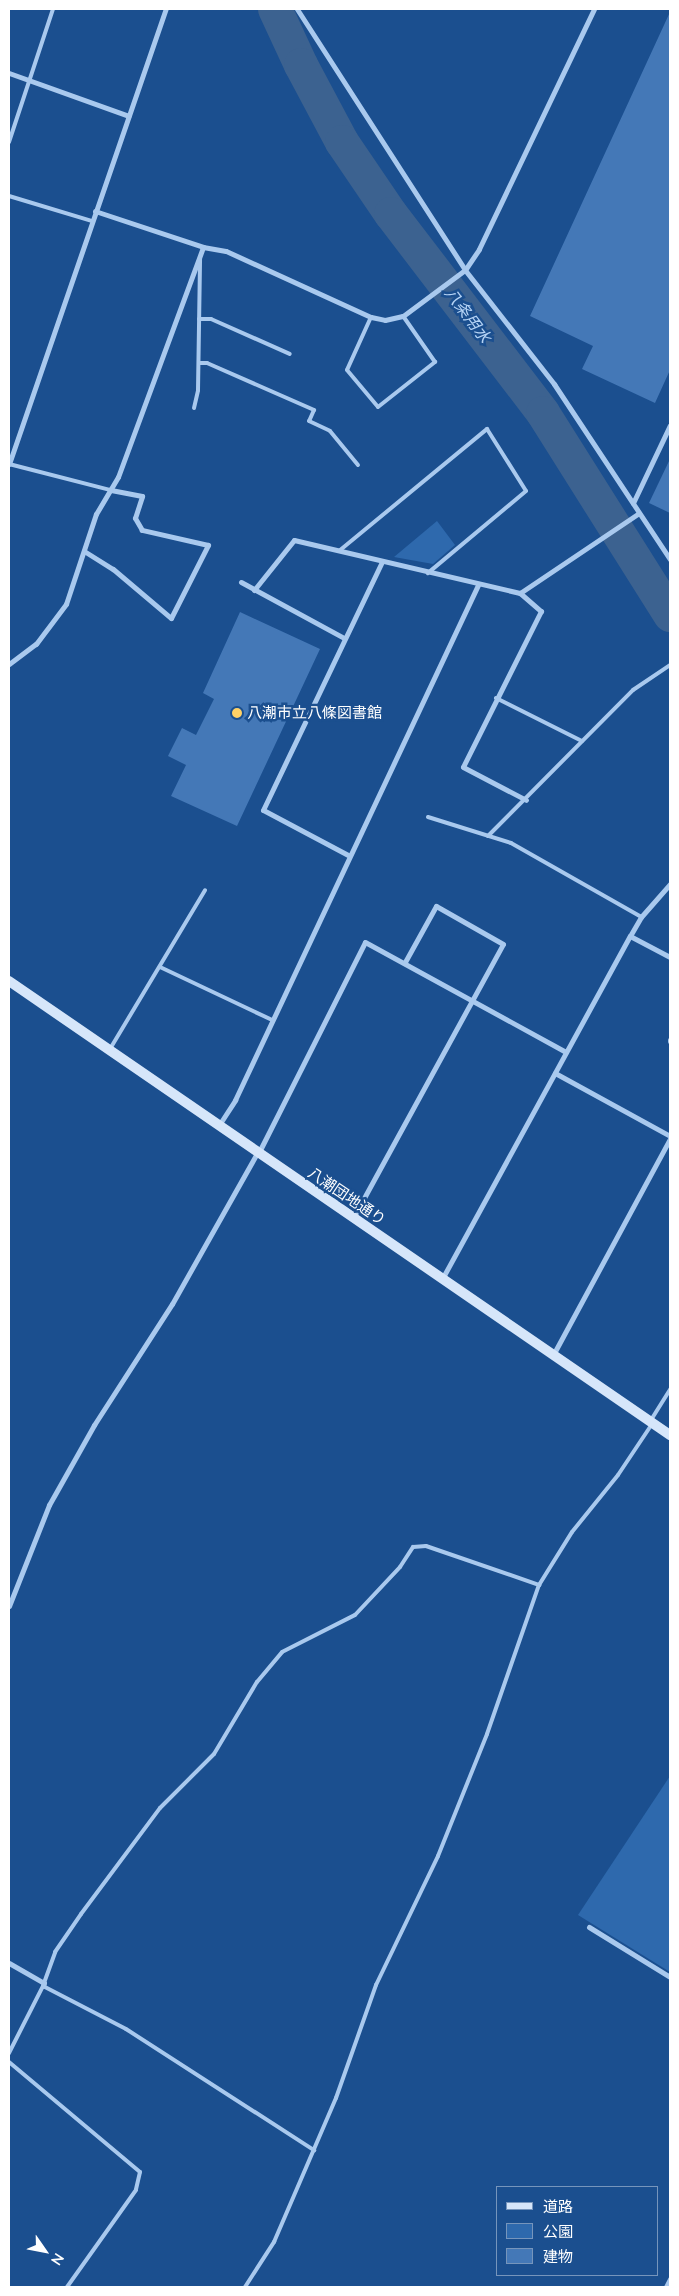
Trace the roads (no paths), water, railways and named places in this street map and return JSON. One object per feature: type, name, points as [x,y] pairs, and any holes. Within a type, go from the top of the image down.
[{"type":"street","points":[[9,464],[166,9]]},
{"type":"street","points":[[297,9],[465,270],[554,384],[670,559]]},
{"type":"street","points":[[95,211],[202,249],[226,251],[371,317],[385,320],[403,316],[465,270],[479,249],[594,9]]},
{"type":"street","points":[[9,73],[129,116]]},
{"type":"street","points":[[9,664],[36,644],[66,604],[96,514],[118,477],[202,249]]},
{"type":"street","points":[[633,503],[670,425]]},
{"type":"street","points":[[84,551],[113,569],[171,618],[208,545],[142,530],[135,518],[142,496],[110,490]]},
{"type":"street","points":[[520,593],[602,536],[639,513]]},
{"type":"street","points":[[254,590],[294,540],[478,585],[520,593],[541,611],[463,766],[526,800]]},
{"type":"street","points":[[348,855],[263,810],[382,562]]},
{"type":"street","points":[[241,582],[344,638]]},
{"type":"street","points":[[219,1126],[272,1020],[348,855],[478,585]]},
{"type":"street","points":[[442,1279],[630,936],[641,917],[670,884]]},
{"type":"street","points":[[353,1218],[473,1002],[503,944],[436,906],[405,962]]},
{"type":"street","points":[[630,936],[670,958]]},
{"type":"street","points":[[9,1606],[49,1505],[94,1425],[172,1304],[257,1153],[365,942],[405,962],[473,1002],[566,1052]]},
{"type":"street","name":"八潮団地通り","points":[[9,981],[670,1435]]},
{"type":"street","points":[[553,1355],[670,1138],[555,1073]]},
{"type":"street","points":[[589,1927],[670,1977]]},
{"type":"street","points":[[9,1963],[43,1985]]},
{"type":"street","points":[[666,2287],[670,2280]]},
{"type":"lane","points":[[9,142],[54,9]]},
{"type":"lane","points":[[9,196],[92,221]]},
{"type":"lane","points":[[194,408],[198,390],[202,249]]},
{"type":"lane","points":[[371,317],[347,370],[378,407],[435,362],[403,316]]},
{"type":"lane","points":[[199,318],[211,319],[290,354]]},
{"type":"lane","points":[[199,363],[207,363],[314,410],[309,421],[330,431],[358,464]]},
{"type":"lane","points":[[338,551],[486,429],[526,491],[428,573]]},
{"type":"lane","points":[[9,464],[110,490]]},
{"type":"lane","points":[[488,836],[526,800],[633,690],[670,665]]},
{"type":"lane","points":[[496,698],[582,741]]},
{"type":"lane","points":[[428,817],[511,843],[641,917]]},
{"type":"lane","points":[[109,1050],[205,890]]},
{"type":"lane","points":[[160,967],[272,1020]]},
{"type":"lane","points":[[245,2287],[274,2242],[336,2098],[376,1985],[438,1856],[487,1734],[539,1585],[572,1532],[618,1475],[670,1390]]},
{"type":"lane","points":[[9,2053],[43,1985],[56,1952],[81,1914],[160,1808],[214,1754],[257,1682],[282,1652],[355,1615],[400,1568],[413,1547],[426,1546],[539,1585]]},
{"type":"lane","points":[[43,1985],[126,2029],[314,2150]]},
{"type":"lane","points":[[9,2062],[140,2172],[136,2190],[67,2287]]},
{"type":"waterway","name":"八条用水","points":[[275,9],[301,65],[342,142],[391,214],[543,413],[670,615]]},
{"type":"place","name":"八潮市立八條図書館","points":[[237,713]]}]
